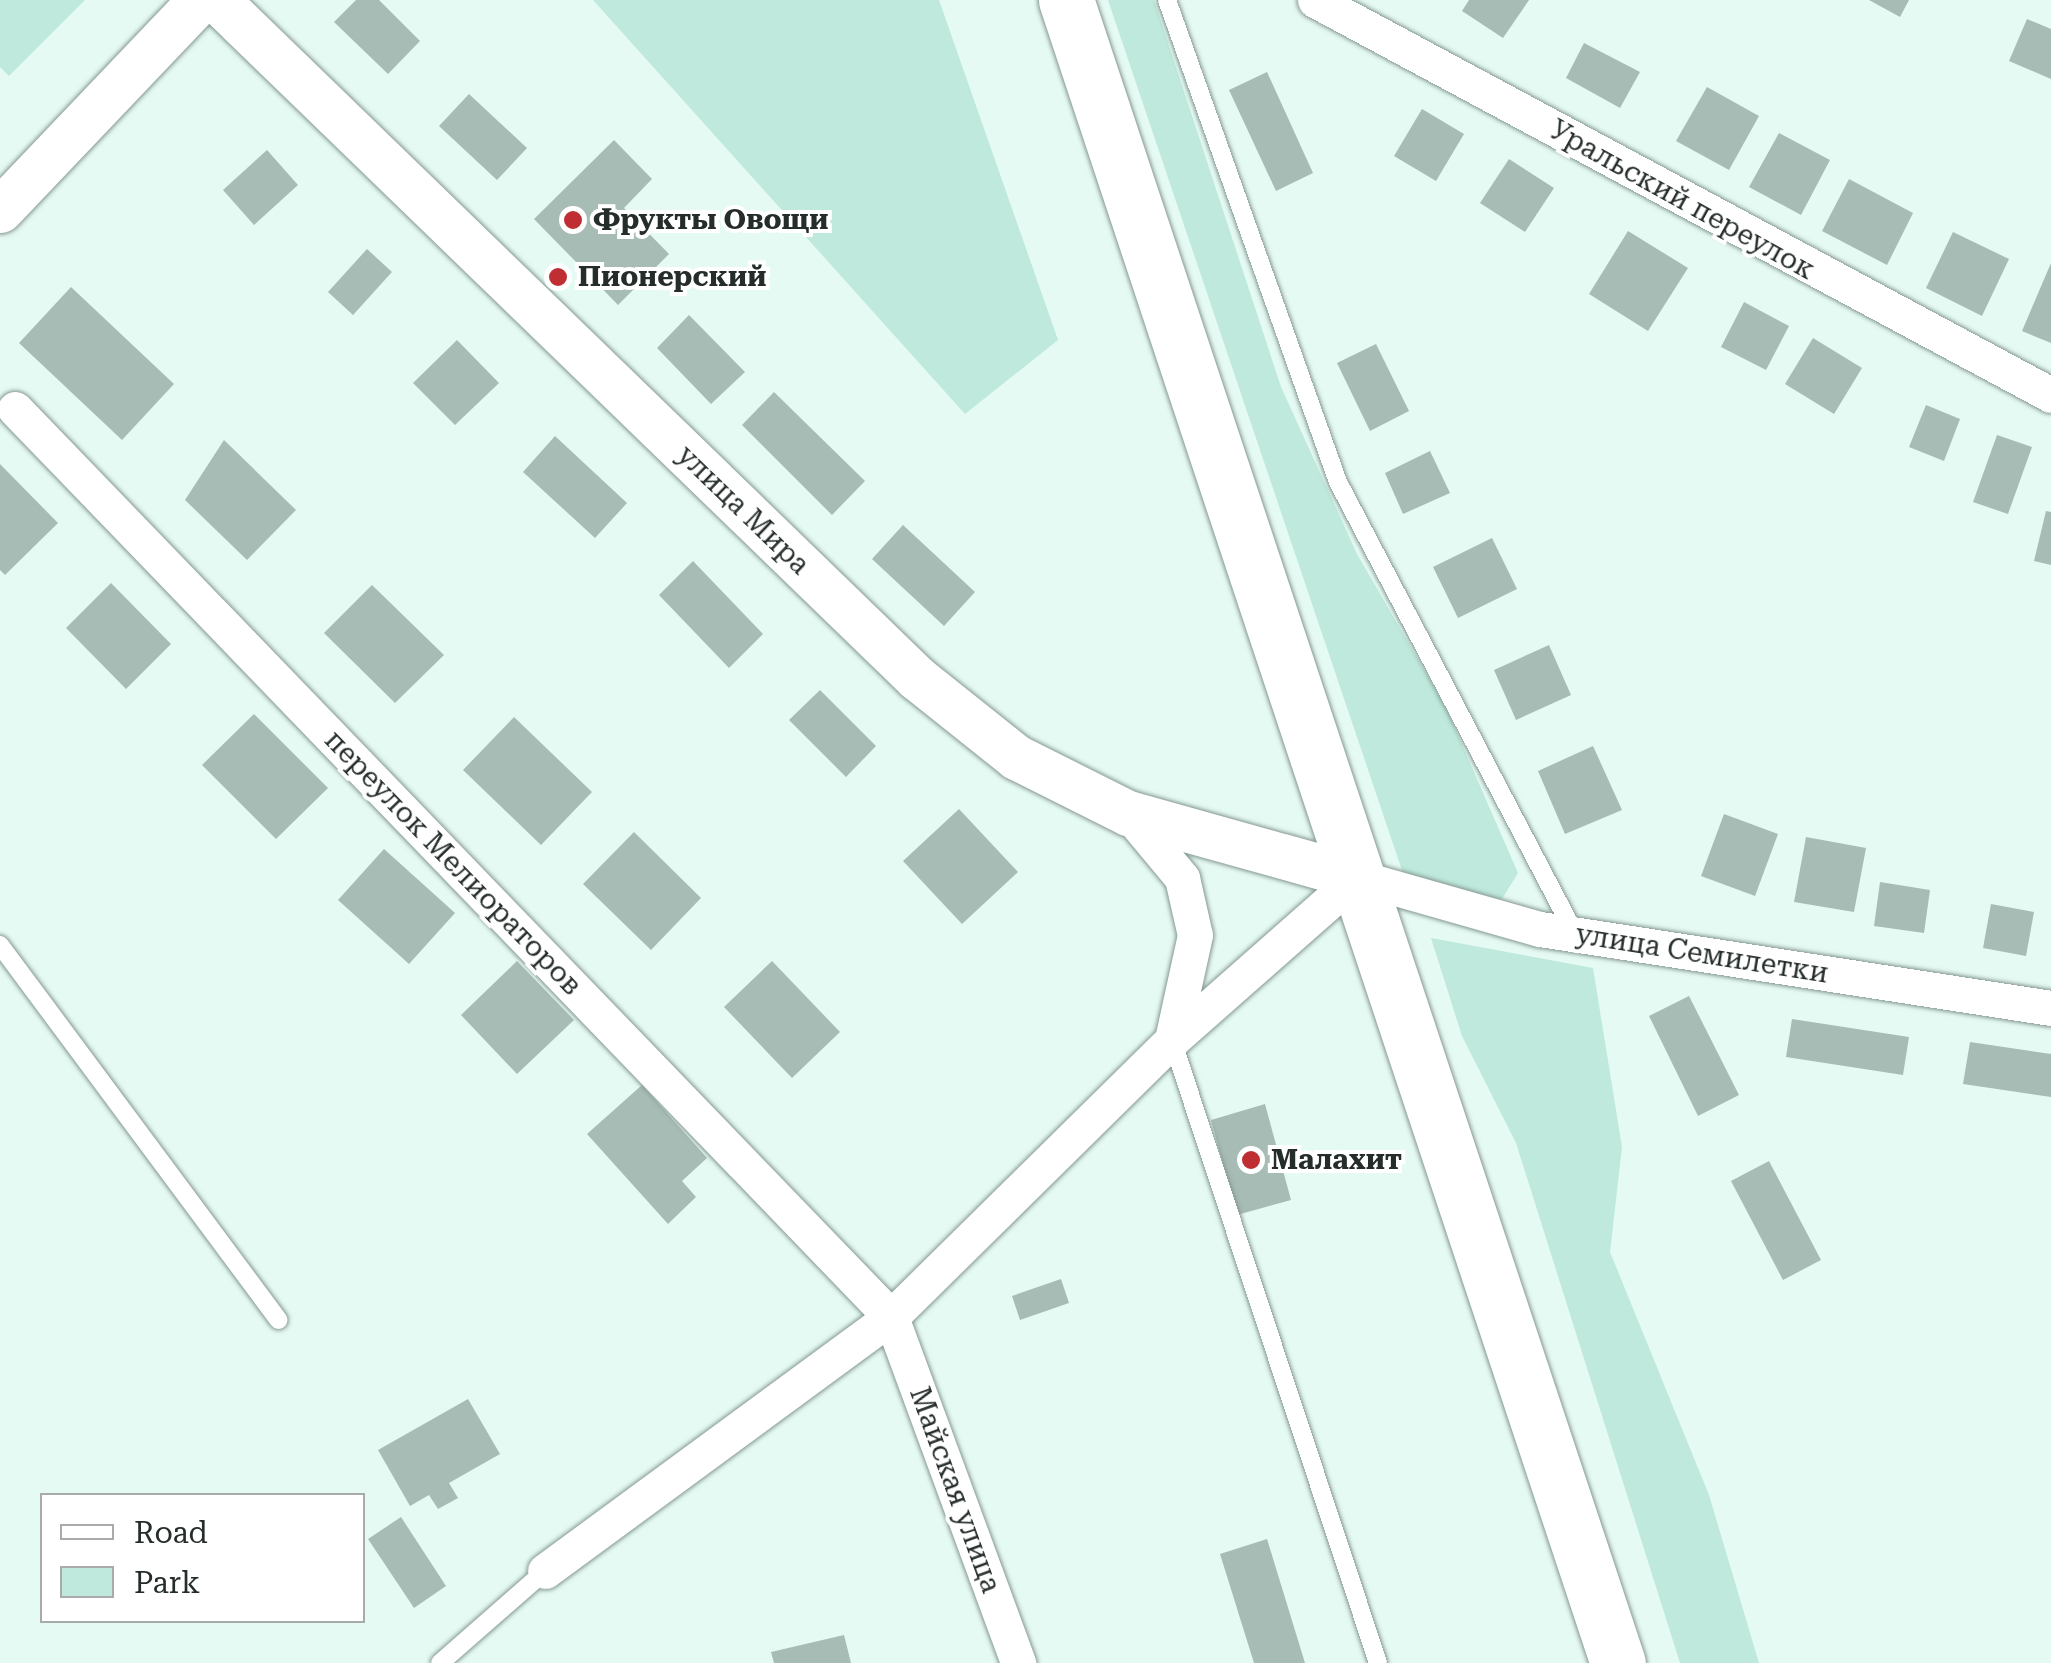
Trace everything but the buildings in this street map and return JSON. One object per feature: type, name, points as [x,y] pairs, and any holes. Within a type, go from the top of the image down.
[{"type":"main road","points":[[1066,0],[1618,1663]]},
{"type":"street","points":[[0,210],[200,0]]},
{"type":"street","name":"улица Мира","points":[[217,0],[916,678],[1016,757],[1128,813],[1357,877]]},
{"type":"street","name":"Уральский переулок","points":[[1315,0],[2051,396]]},
{"type":"street","name":"переулок Мелиораторов","points":[[16,409],[891,1318]]},
{"type":"street","points":[[1128,813],[1182,878],[1196,935],[1172,1040]]},
{"type":"street","points":[[546,1571],[891,1318],[1172,1040],[1357,877]]},
{"type":"street","name":"улица Семилетки","points":[[1357,877],[1575,934],[2051,1008]]},
{"type":"street","name":"Майская улица","points":[[891,1318],[1018,1663]]},
{"type":"lane","points":[[1168,0],[1338,482],[1575,934]]},
{"type":"lane","points":[[0,946],[279,1320]]},
{"type":"lane","points":[[1172,1040],[1378,1663]]},
{"type":"lane","points":[[440,1663],[546,1571]]},
{"type":"green space","points":[[0,0],[85,0],[9,76],[0,67]]},
{"type":"green space","points":[[593,0],[939,0],[1058,340],[965,414]]},
{"type":"green space","points":[[1108,0],[1154,0],[1281,387],[1357,554],[1446,708],[1518,873],[1502,899],[1409,891]]},
{"type":"green space","points":[[1431,938],[1593,968],[1622,1147],[1610,1252],[1709,1495],[1759,1663],[1680,1663],[1516,1143],[1462,1036]]},
{"type":"place","name":"Фрукты Овощи","points":[[573,220]]},
{"type":"place","name":"Пионерский","points":[[558,277]]},
{"type":"place","name":"Малахит","points":[[1251,1160]]}]
